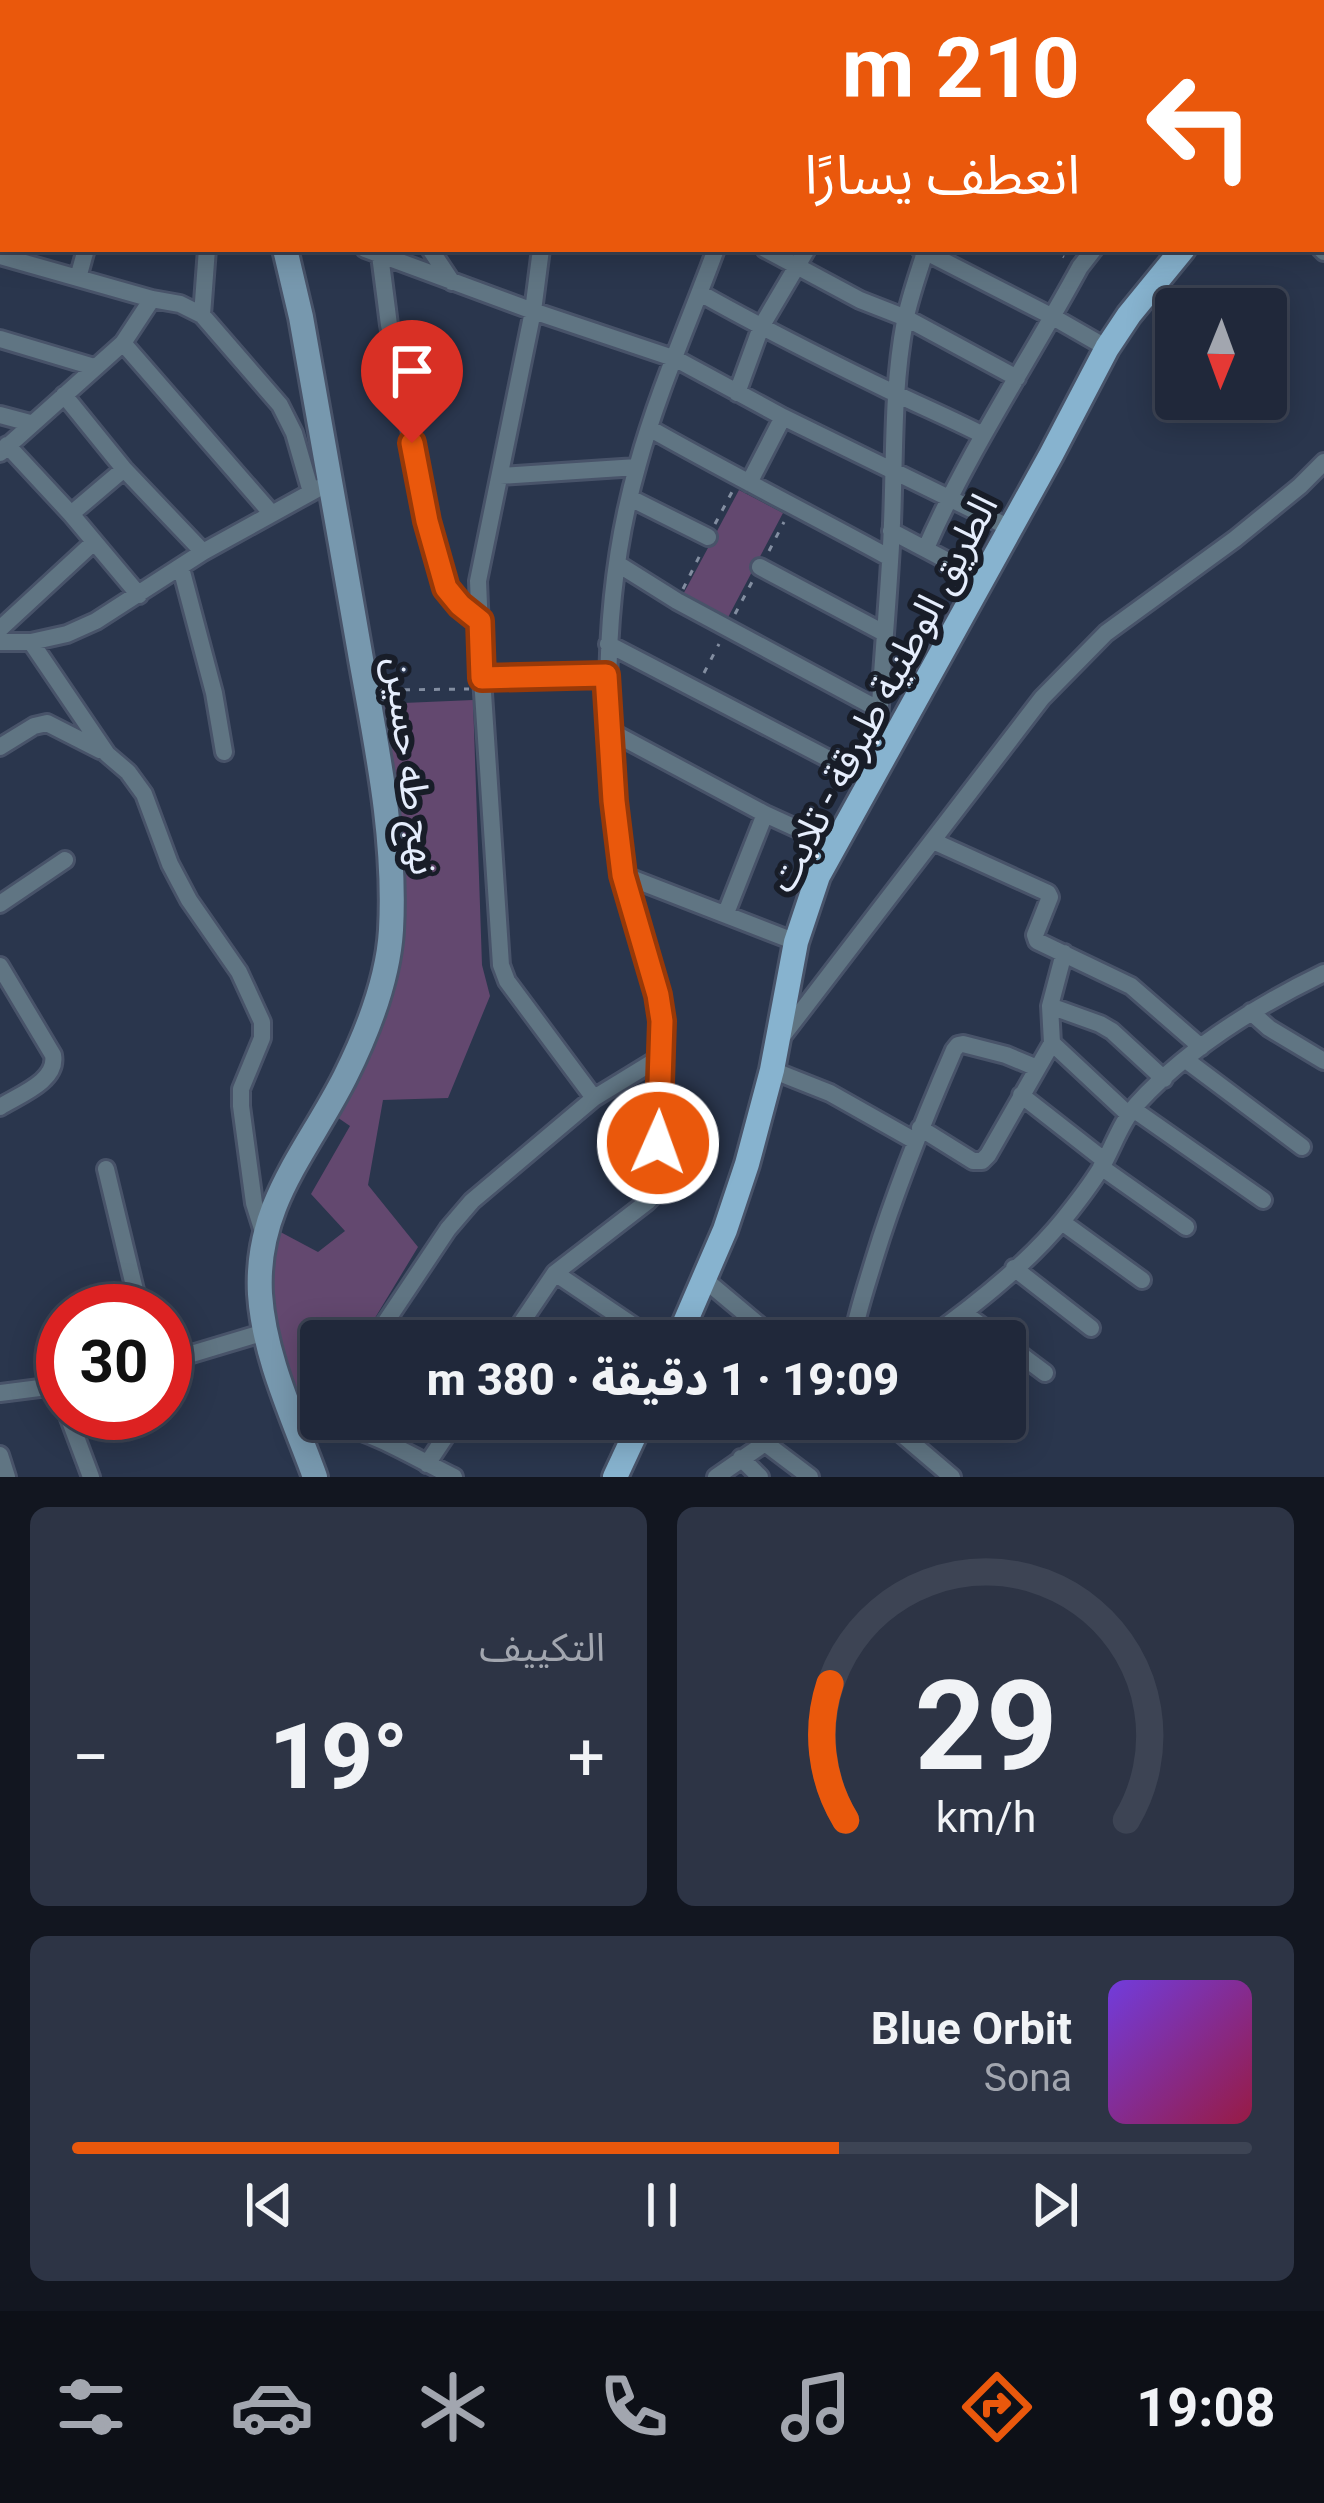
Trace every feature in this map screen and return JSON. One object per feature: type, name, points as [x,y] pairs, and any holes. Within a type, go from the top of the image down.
[{"type":"main road","name":"نهج طه حسين","points":[[286,252],[302,317],[321,487],[367,691],[390,833],[391,936],[384,975],[344,1080],[274,1202],[264,1235],[260,1292],[265,1333],[300,1400]]},
{"type":"main road","name":"الطريق الوطنية طبرقة - تلابت","points":[[685,1320],[725,1230],[747,1164],[796,942],[818,876],[1107,348],[1181,252]]},
{"type":"main road","name":"نهج طه حسين","points":[[314,1440],[315,1477]]},
{"type":"main road","points":[[615,1477],[633,1440]]},
{"type":"street","points":[[78,278],[85,252]]},
{"type":"street","points":[[202,315],[207,252]]},
{"type":"street","points":[[373,252],[676,359],[1010,528]]},
{"type":"street","points":[[373,252],[438,566],[446,588],[480,621]]},
{"type":"street","points":[[432,252],[452,282]]},
{"type":"street","points":[[541,252],[478,581],[483,683],[501,965],[507,981],[594,1098]]},
{"type":"street","points":[[524,1320],[556,1273],[654,1195],[657,1186],[662,1021],[623,875],[606,675],[618,565],[637,467],[715,252]]},
{"type":"street","points":[[771,252],[1017,378]]},
{"type":"street","points":[[737,393],[761,327],[805,252]]},
{"type":"street","points":[[608,644],[874,774],[898,395],[906,318],[923,252]]},
{"type":"street","points":[[928,252],[1107,348]]},
{"type":"street","points":[[926,548],[983,435],[1092,252]]},
{"type":"street","points":[[0,256],[180,304],[202,315],[280,404],[321,487],[203,552],[108,615],[67,634],[31,642],[0,642]]},
{"type":"street","points":[[700,293],[983,435]]},
{"type":"street","points":[[139,595],[71,514],[4,449],[123,343],[152,299]]},
{"type":"street","points":[[0,339],[94,368]]},
{"type":"street","points":[[123,343],[272,514]]},
{"type":"street","points":[[64,394],[124,469],[203,552]]},
{"type":"street","points":[[0,415],[30,423]]},
{"type":"street","points":[[749,483],[783,417]]},
{"type":"street","points":[[649,428],[890,558]]},
{"type":"street","points":[[1064,953],[1050,1006],[1052,1043],[982,1161],[830,1093],[774,1058],[1042,698],[1106,633],[1235,539],[1324,462]]},
{"type":"street","points":[[500,476],[637,467]]},
{"type":"street","points":[[71,514],[124,469]]},
{"type":"street","points":[[630,498],[709,537]]},
{"type":"street","points":[[891,531],[982,579]]},
{"type":"street","points":[[0,629],[94,542]]},
{"type":"street","points":[[618,565],[878,709]]},
{"type":"street","points":[[760,567],[884,633]]},
{"type":"street","points":[[182,568],[224,752]]},
{"type":"street","points":[[31,642],[107,754]]},
{"type":"street","points":[[483,683],[606,675]]},
{"type":"street","points":[[0,747],[47,723],[107,754],[144,794],[170,864],[238,972],[262,1022],[262,1038],[241,1089],[241,1106],[254,1203],[264,1235]]},
{"type":"street","points":[[608,730],[835,846]]},
{"type":"street","points":[[726,913],[765,814]]},
{"type":"street","points":[[933,841],[1048,893],[1035,938],[1131,986],[1201,1047]]},
{"type":"street","points":[[0,904],[64,860]]},
{"type":"street","points":[[623,875],[796,942]]},
{"type":"street","points":[[0,967],[55,1066],[0,1107]]},
{"type":"street","points":[[954,1320],[1062,1222],[1131,1112],[1164,1078],[1251,1012],[1324,973]]},
{"type":"street","points":[[1050,1006],[1112,1031],[1164,1078]]},
{"type":"street","points":[[1251,1012],[1324,1061]]},
{"type":"street","points":[[1052,1043],[1131,1112],[1263,1201]]},
{"type":"street","points":[[858,1320],[917,1134],[958,1045],[1006,1055],[1037,1068]]},
{"type":"street","points":[[387,1320],[448,1229],[472,1202],[594,1098],[661,1057]]},
{"type":"street","points":[[1186,1060],[1302,1147]]},
{"type":"street","points":[[1021,1095],[1186,1227]]},
{"type":"street","points":[[106,1169],[134,1284]]},
{"type":"street","points":[[1062,1222],[1142,1280]]},
{"type":"street","points":[[1014,1268],[1091,1328]]},
{"type":"street","points":[[556,1273],[625,1320]]},
{"type":"street","points":[[704,1279],[753,1320]]},
{"type":"street","points":[[964,1313],[973,1320]]},
{"type":"street","points":[[192,1354],[265,1333]]},
{"type":"street","points":[[1026,1359],[1045,1373]]},
{"type":"street","points":[[0,1393],[36,1392]]},
{"type":"street","points":[[77,1440],[91,1477]]},
{"type":"street","points":[[377,1440],[454,1477]]},
{"type":"street","points":[[427,1464],[443,1440]]},
{"type":"street","points":[[716,1477],[768,1440]]},
{"type":"street","points":[[909,1440],[952,1477]]},
{"type":"street","points":[[765,1443],[810,1477]]},
{"type":"street","points":[[0,1455],[7,1477]]},
{"type":"street","points":[[741,1458],[760,1477]]},
{"type":"path","points":[[1055,252],[1080,267]]},
{"type":"path","points":[[695,688],[794,505]]},
{"type":"path","points":[[367,691],[483,683]]},
{"type":"shaded area","points":[[739,490],[783,513],[724,625],[679,602]]},
{"type":"shaded area","points":[[473,700],[482,965],[490,996],[448,1098],[383,1100],[368,1185],[418,1247],[374,1320],[300,1320],[300,1421],[296,1421],[268,1331],[271,1227],[318,1252],[345,1231],[311,1194],[350,1126],[334,1115],[390,970],[380,704]]},
{"type":"route","points":[[412,443],[446,588],[480,621],[482,678],[606,675],[623,875],[662,1021],[658,1143]]}]
